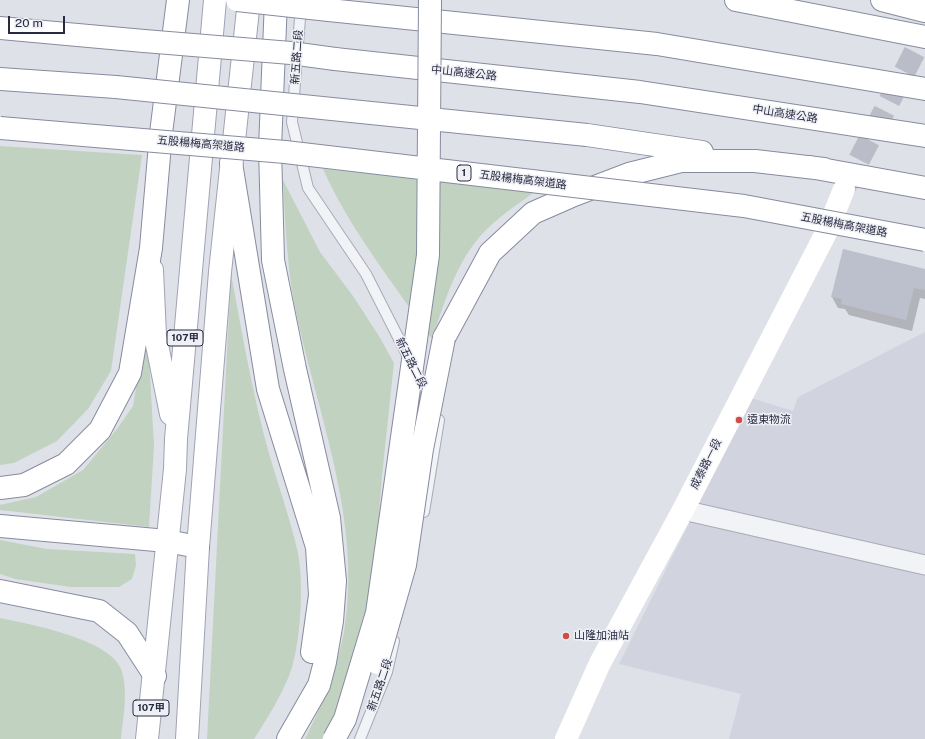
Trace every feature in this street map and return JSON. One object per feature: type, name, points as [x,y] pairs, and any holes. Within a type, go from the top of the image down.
[{"type":"main road","points":[[0,488],[24,485],[66,464],[100,430],[130,374],[151,248],[161,133],[178,0]]},
{"type":"main road","name":"107甲","points":[[147,739],[155,676],[175,468],[176,439],[215,0]]},
{"type":"main road","points":[[236,0],[656,44],[925,89]]},
{"type":"main road","name":"107甲","points":[[187,739],[198,546],[219,280],[249,0]]},
{"type":"main road","points":[[276,0],[270,148],[274,260],[295,369],[329,518],[335,581],[332,621],[325,662],[318,685],[293,731]]},
{"type":"main road","points":[[334,739],[345,719],[377,613],[428,255],[430,0]]},
{"type":"main road","points":[[736,0],[925,37]]},
{"type":"main road","points":[[765,0],[848,22]]},
{"type":"main road","points":[[776,0],[848,22]]},
{"type":"main road","points":[[882,0],[925,11]]},
{"type":"main road","name":"中山高速公路","points":[[0,28],[292,53],[640,92],[925,136]]},
{"type":"main road","points":[[0,80],[116,87],[587,135],[824,169],[925,188]]},
{"type":"main road","name":"五股楊梅高架道路","points":[[0,128],[284,152],[744,206],[925,240]]},
{"type":"main road","points":[[348,739],[360,717],[405,565],[423,442],[444,338],[490,253],[533,213],[574,195],[629,174],[681,162],[755,161],[824,169]]},
{"type":"main road","points":[[231,163],[268,390],[316,547],[320,595],[314,642],[293,731]]},
{"type":"main road","name":"成泰路一段","points":[[566,739],[600,663],[683,510],[828,229],[844,189]]},
{"type":"main road","points":[[151,248],[155,335],[176,439]]},
{"type":"main road","points":[[0,526],[167,541],[198,546]]},
{"type":"main road","points":[[0,591],[99,611],[127,633],[155,676]]},
{"type":"street","points":[[828,229],[925,249]]},
{"type":"street","points":[[683,510],[925,565]]},
{"type":"lane","name":"新五路二段","points":[[302,0],[292,122],[308,188],[366,274],[439,418],[421,527],[387,672],[360,739]]},
{"type":"shaded area","points":[[925,332],[925,739],[729,739],[741,694],[619,664],[751,398],[793,411],[798,397]]},
{"type":"green space","points":[[0,146],[142,155],[111,371],[88,409],[57,441],[14,463],[0,465]]},
{"type":"green space","points":[[323,169],[536,191],[495,222],[474,244],[454,278],[432,339],[359,235]]},
{"type":"green space","points":[[283,180],[320,252],[353,296],[379,336],[394,363],[382,476],[374,576],[366,624],[348,687],[322,739],[305,739],[328,687],[341,646],[344,632],[348,590],[347,549],[342,507],[334,466],[294,303],[288,257]]},
{"type":"green space","points":[[231,274],[258,411],[298,553],[301,597],[299,632],[293,664],[282,692],[254,739],[207,739]]},
{"type":"green space","points":[[147,320],[154,446],[149,527],[0,510],[0,505],[36,497],[83,470],[117,429],[133,406]]},
{"type":"green space","points":[[0,540],[47,549],[135,554],[136,565],[132,579],[119,587],[71,587],[15,579],[0,574]]},
{"type":"green space","points":[[0,618],[67,634],[102,649],[114,658],[121,669],[125,686],[125,704],[121,739],[0,739]]},
{"type":"building","points":[[843,249],[925,269],[925,290],[914,288],[906,320],[841,304],[842,299],[831,297]]},
{"type":"tunnel","points":[[844,189],[925,32]]},
{"type":"place","name":"遠東物流","points":[[739,420]]},
{"type":"place","name":"山隆加油站","points":[[566,636]]}]
